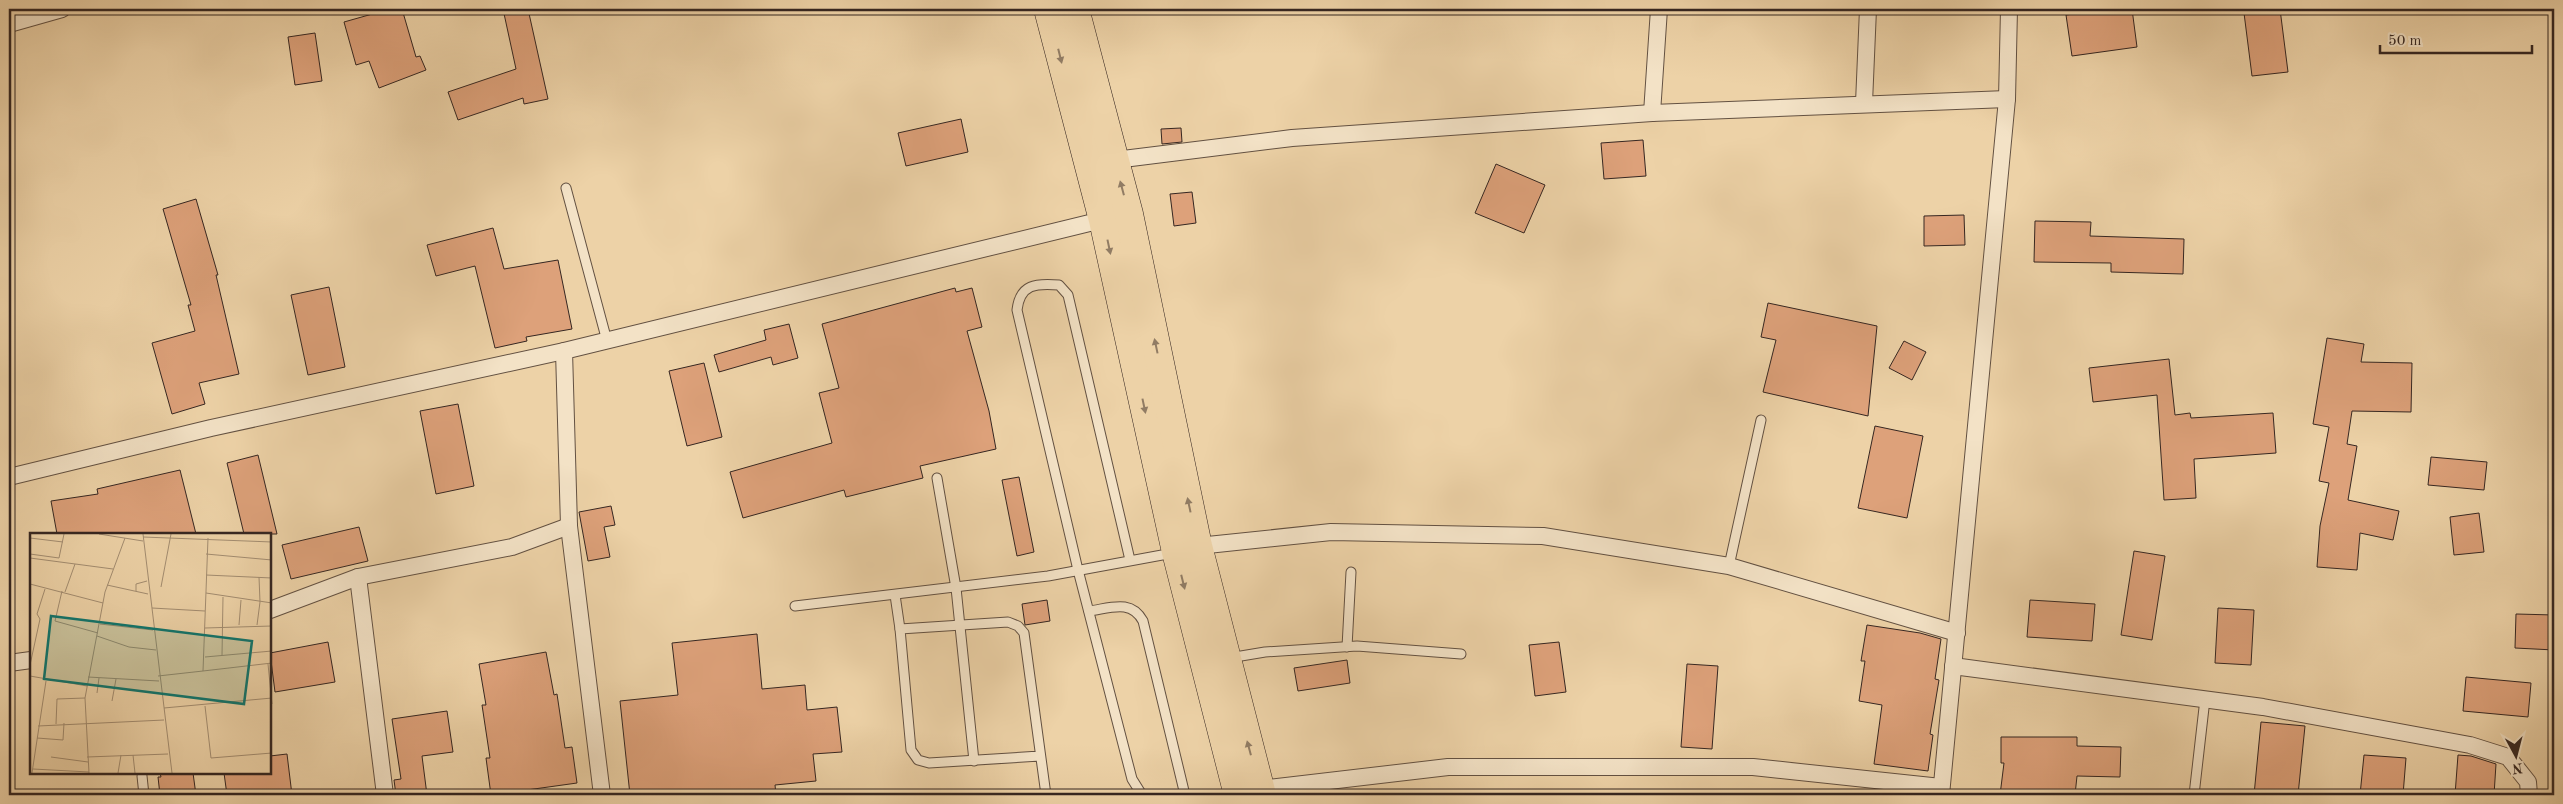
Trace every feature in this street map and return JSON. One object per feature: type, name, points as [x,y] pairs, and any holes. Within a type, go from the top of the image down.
[{"type":"highway","points":[[1048,9],[1187,549],[1253,793]]},
{"type":"highway","points":[[1075,9],[1129,214],[1187,549],[1225,659],[1253,793]]},
{"type":"street","points":[[9,24],[62,9]]},
{"type":"street","points":[[1652,113],[1659,9]]},
{"type":"street","points":[[1864,103],[1868,9]]},
{"type":"street","points":[[1253,793],[1448,767],[1753,767],[1941,791],[2008,99],[2009,9]]},
{"type":"street","points":[[1115,160],[1292,138],[1652,113],[1864,103],[2008,99]]},
{"type":"street","points":[[9,477],[211,428],[564,351],[1129,214]]},
{"type":"street","points":[[564,351],[569,526],[602,795]]},
{"type":"street","points":[[271,610],[358,577],[512,547],[569,526]]},
{"type":"street","points":[[1187,549],[1331,532],[1543,536],[1729,566],[1957,633]]},
{"type":"street","points":[[358,577],[385,795]]},
{"type":"street","points":[[9,663],[30,660]]},
{"type":"street","points":[[1953,666],[2263,707],[2470,745],[2508,757],[2528,782],[2529,795]]},
{"type":"lane","points":[[566,188],[606,341]]},
{"type":"lane","points":[[1130,560],[1068,295],[1059,285],[1044,284],[1027,288],[1019,296],[1017,310],[1078,570],[1132,780],[1142,795]]},
{"type":"lane","points":[[1729,566],[1761,420]]},
{"type":"lane","points":[[937,478],[956,588],[974,761]]},
{"type":"lane","points":[[795,606],[956,588],[1078,570],[1187,549]]},
{"type":"lane","points":[[1347,647],[1351,572]]},
{"type":"lane","points":[[895,595],[911,750],[918,760],[929,763],[1040,756]]},
{"type":"lane","points":[[1089,611],[1129,606],[1138,611],[1143,621],[1185,795]]},
{"type":"lane","points":[[900,629],[1008,622],[1018,626],[1024,633],[1046,795]]},
{"type":"lane","points":[[1225,659],[1265,652],[1347,647],[1461,654]]},
{"type":"lane","points":[[2194,795],[2205,699]]},
{"type":"lane","points":[[142,776],[144,795]]},
{"type":"building","points":[[390,9],[402,9],[416,57],[420,56],[426,70],[379,88],[369,61],[356,65],[344,22]]},
{"type":"building","points":[[503,9],[528,9],[548,99],[524,104],[523,98],[458,120],[448,92],[516,69]]},
{"type":"building","points":[[2112,9],[2132,9],[2137,47],[2072,56],[2066,15]]},
{"type":"building","points":[[2280,9],[2288,72],[2252,76],[2244,13]]},
{"type":"building","points":[[315,33],[322,81],[295,85],[288,37]]},
{"type":"building","points":[[961,119],[968,152],[906,166],[898,133]]},
{"type":"building","points":[[1181,128],[1182,142],[1162,144],[1161,129]]},
{"type":"building","points":[[1643,140],[1646,176],[1604,179],[1601,143]]},
{"type":"building","points":[[1496,164],[1545,185],[1524,233],[1475,213]]},
{"type":"building","points":[[1192,192],[1196,223],[1174,226],[1170,194]]},
{"type":"building","points":[[196,199],[218,275],[216,275],[239,374],[199,383],[205,404],[172,414],[152,343],[195,331],[188,305],[191,305],[163,209]]},
{"type":"building","points":[[1964,215],[1965,245],[1924,246],[1924,216]]},
{"type":"building","points":[[2035,221],[2091,222],[2090,236],[2184,239],[2183,274],[2111,272],[2111,263],[2034,262]]},
{"type":"building","points":[[493,228],[504,269],[558,260],[572,329],[526,337],[527,341],[495,348],[475,266],[436,276],[427,245]]},
{"type":"building","points":[[329,287],[345,367],[308,375],[291,295]]},
{"type":"building","points":[[955,288],[956,292],[972,288],[982,327],[967,331],[989,411],[996,449],[920,466],[923,478],[846,497],[844,490],[743,518],[730,472],[832,443],[819,393],[839,388],[822,324]]},
{"type":"building","points":[[1768,303],[1877,326],[1868,416],[1763,392],[1776,340],[1761,337]]},
{"type":"building","points":[[789,324],[798,358],[773,365],[771,357],[719,372],[714,355],[766,340],[764,330]]},
{"type":"building","points":[[2327,338],[2364,344],[2361,362],[2412,363],[2411,412],[2352,411],[2347,444],[2357,446],[2348,500],[2399,511],[2393,540],[2360,533],[2357,570],[2317,567],[2320,526],[2329,483],[2319,481],[2329,427],[2313,424]]},
{"type":"building","points":[[1904,341],[1926,352],[1912,380],[1889,368]]},
{"type":"building","points":[[2169,359],[2175,415],[2190,413],[2191,418],[2273,413],[2276,453],[2194,459],[2196,498],[2164,500],[2157,395],[2093,402],[2089,368]]},
{"type":"building","points":[[704,363],[722,437],[687,446],[669,371]]},
{"type":"building","points":[[458,404],[474,486],[436,494],[420,411]]},
{"type":"building","points":[[1875,426],[1923,436],[1907,518],[1858,508]]},
{"type":"building","points":[[258,455],[277,534],[244,533],[227,463]]},
{"type":"building","points":[[2431,457],[2487,462],[2484,490],[2428,485]]},
{"type":"building","points":[[180,470],[196,533],[57,533],[51,501],[98,494],[97,489]]},
{"type":"building","points":[[1019,477],[1034,552],[1017,556],[1002,480]]},
{"type":"building","points":[[611,506],[615,525],[604,527],[610,557],[588,561],[579,512]]},
{"type":"building","points":[[2479,513],[2484,552],[2454,555],[2450,517]]},
{"type":"building","points":[[359,527],[368,561],[291,579],[282,545]]},
{"type":"building","points":[[2134,551],[2165,556],[2152,640],[2121,635]]},
{"type":"building","points":[[1047,600],[1050,621],[1025,625],[1022,604]]},
{"type":"building","points":[[2030,600],[2095,604],[2092,641],[2027,637]]},
{"type":"building","points":[[2218,608],[2254,610],[2251,665],[2215,663]]},
{"type":"building","points":[[2516,614],[2554,615],[2554,650],[2515,648]]},
{"type":"building","points":[[1867,625],[1920,633],[1941,639],[1935,679],[1939,680],[1930,734],[1933,735],[1928,771],[1874,764],[1882,705],[1859,701],[1865,661],[1861,661]]},
{"type":"building","points":[[757,634],[762,689],[805,685],[807,710],[837,707],[842,752],[813,754],[816,781],[775,785],[776,795],[686,795],[686,792],[630,795],[620,701],[678,695],[672,643]]},
{"type":"building","points":[[328,642],[335,682],[275,692],[271,653]]},
{"type":"building","points":[[1559,642],[1566,692],[1535,696],[1529,645]]},
{"type":"building","points":[[546,652],[554,695],[557,694],[565,748],[572,747],[577,783],[491,795],[486,758],[490,758],[482,705],[486,705],[479,664]]},
{"type":"building","points":[[1347,660],[1350,683],[1298,691],[1294,668]]},
{"type":"building","points":[[1687,664],[1718,666],[1712,749],[1681,747]]},
{"type":"building","points":[[2466,677],[2531,683],[2528,717],[2463,711]]},
{"type":"building","points":[[447,711],[453,752],[422,756],[427,795],[396,795],[394,780],[401,779],[392,719]]},
{"type":"building","points":[[2261,722],[2305,726],[2298,795],[2254,795]]},
{"type":"building","points":[[2001,737],[2077,737],[2077,746],[2121,747],[2120,777],[2077,776],[2075,795],[2000,795],[2004,763],[2001,763]]},
{"type":"building","points":[[287,754],[292,795],[227,795],[224,774],[271,774],[271,756]]},
{"type":"building","points":[[2364,755],[2406,758],[2403,795],[2360,795]]},
{"type":"building","points":[[2458,755],[2471,756],[2496,764],[2494,795],[2455,795]]},
{"type":"building","points":[[160,774],[193,774],[196,795],[160,795],[158,777],[161,777]]}]
